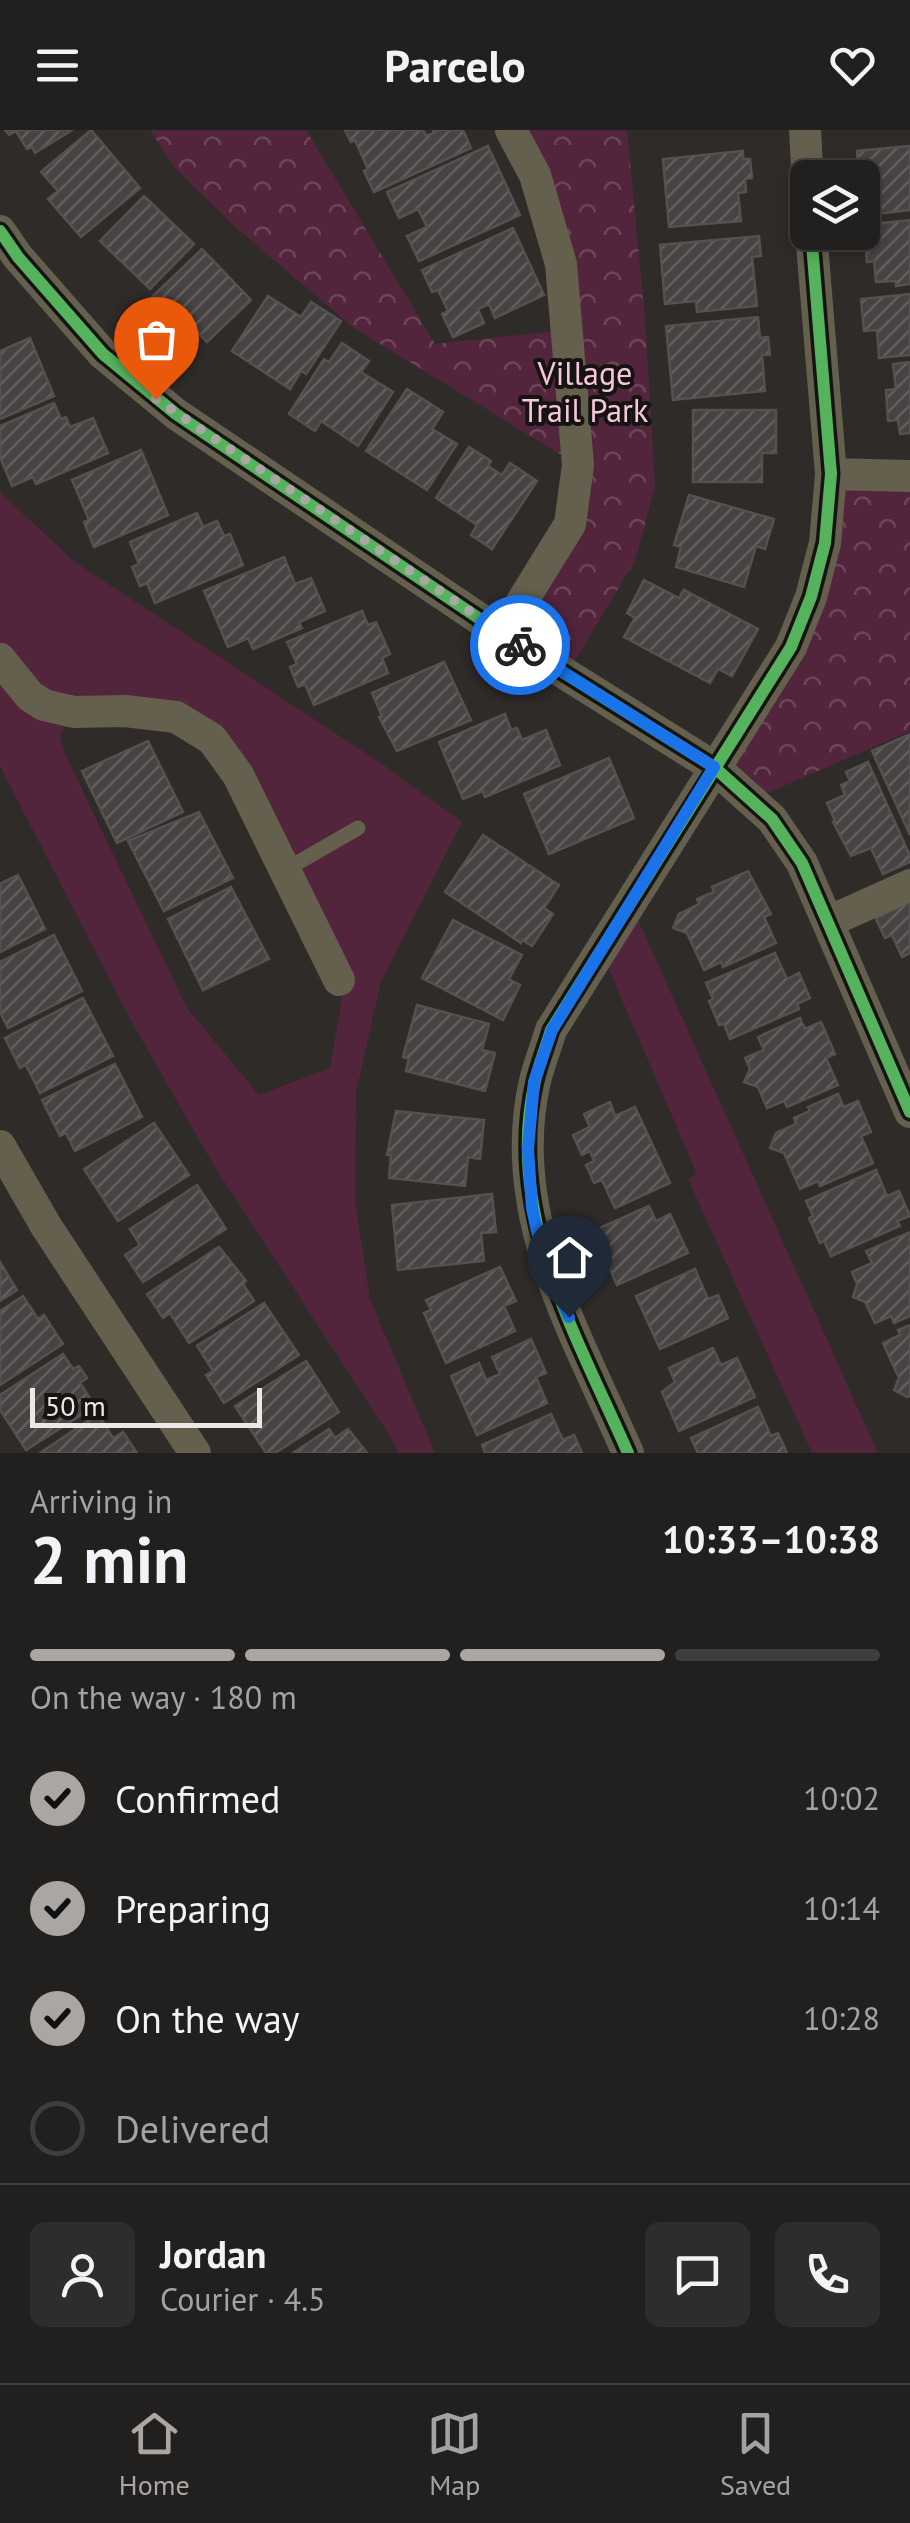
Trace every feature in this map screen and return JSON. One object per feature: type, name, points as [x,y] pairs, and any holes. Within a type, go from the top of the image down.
[{"type":"street","points":[[502,634],[570,524],[578,465],[561,264],[536,175],[511,130]]},
{"type":"street","points":[[805,130],[807,160]]},
{"type":"street","points":[[628,1453],[541,1250],[532,1208],[528,1149],[534,1082],[552,1030],[791,647],[811,597],[825,543],[832,474],[813,250]]},
{"type":"street","points":[[6,253],[103,354],[163,404],[502,634],[714,767],[772,819],[789,842],[828,922],[910,1112]]},
{"type":"street","points":[[832,474],[910,476]]},
{"type":"street","points":[[0,659],[30,696],[44,705],[74,712],[125,711],[176,717],[212,739],[238,776],[339,980]]},
{"type":"street","points":[[828,922],[910,884]]},
{"type":"street","points":[[0,1146],[46,1226],[195,1453]]},
{"type":"lane","points":[[285,870],[358,828]]},
{"type":"green space","name":"Village Trail Park","points":[[150,130],[306,130],[435,344],[567,330],[521,145],[530,130],[627,130],[645,318],[655,486],[635,561],[566,675],[502,634],[570,524],[578,465],[354,328],[235,227],[173,166]]},
{"type":"green space","points":[[831,474],[910,476],[910,731],[751,800],[714,767],[791,647]]},
{"type":"green space","points":[[0,492],[75,562],[382,764],[462,822],[381,982],[356,1093],[355,1201],[370,1299],[435,1453],[398,1453],[213,1164],[129,1017],[0,766]],"holes":[[[75,712],[212,739],[345,980],[330,1068],[259,1095],[187,1008],[66,756],[60,735]]]},
{"type":"green space","points":[[630,902],[878,1453],[812,1453],[688,1179],[697,1174],[601,951]]},
{"type":"building","points":[[5,130],[72,130],[35,153],[32,147],[27,149],[16,131],[9,135]]},
{"type":"building","points":[[91,130],[140,188],[81,237],[48,199],[58,191],[41,172]]},
{"type":"building","points":[[345,130],[423,130],[426,136],[433,130],[463,130],[471,148],[374,192],[355,140],[351,142]]},
{"type":"building","points":[[488,146],[520,215],[419,261],[407,236],[427,227],[418,209],[399,218],[387,192]]},
{"type":"building","points":[[910,146],[910,210],[880,213],[880,160],[858,160],[857,151]]},
{"type":"building","points":[[743,151],[743,159],[750,159],[752,178],[745,179],[746,192],[738,193],[741,221],[669,227],[663,159]]},
{"type":"building","points":[[144,196],[194,244],[150,289],[100,241]]},
{"type":"building","points":[[910,220],[910,284],[876,282],[874,261],[867,262],[866,250],[880,250],[880,223]]},
{"type":"building","points":[[513,228],[544,295],[495,318],[489,304],[478,309],[484,323],[453,337],[442,314],[448,311],[438,290],[432,292],[422,270]]},
{"type":"building","points":[[759,236],[761,256],[752,257],[757,306],[697,312],[696,301],[665,304],[660,245]]},
{"type":"building","points":[[202,249],[251,300],[207,342],[189,324],[181,332],[149,300]]},
{"type":"building","points":[[910,294],[910,355],[879,358],[877,330],[864,331],[861,299]]},
{"type":"building","points":[[268,296],[301,317],[311,302],[341,321],[306,374],[301,371],[290,389],[232,351]]},
{"type":"building","points":[[758,317],[760,338],[768,337],[770,355],[762,355],[765,391],[673,400],[666,326]]},
{"type":"building","points":[[30,338],[54,396],[0,419],[0,351]]},
{"type":"building","points":[[342,343],[369,361],[361,372],[393,392],[358,446],[321,421],[315,431],[289,414],[324,359],[329,362]]},
{"type":"building","points":[[910,362],[910,433],[900,434],[898,420],[888,421],[886,390],[896,389],[893,364]]},
{"type":"building","points":[[407,389],[443,412],[432,429],[457,444],[427,490],[366,451]]},
{"type":"building","points":[[54,403],[61,419],[66,417],[70,427],[93,418],[108,453],[36,484],[33,477],[12,486],[0,457],[0,426]]},
{"type":"building","points":[[693,410],[776,410],[776,453],[762,453],[762,482],[693,482]]},
{"type":"building","points":[[469,447],[491,461],[488,466],[502,475],[510,463],[537,481],[492,549],[471,535],[477,525],[436,498]]},
{"type":"building","points":[[141,450],[168,515],[94,547],[84,522],[89,520],[72,480]]},
{"type":"building","points":[[689,495],[774,519],[765,549],[756,546],[744,587],[676,567],[681,547],[674,545]]},
{"type":"building","points":[[197,513],[203,527],[217,521],[224,536],[230,534],[243,565],[155,603],[147,583],[140,586],[132,567],[139,564],[130,542]]},
{"type":"building","points":[[284,557],[295,584],[311,578],[325,611],[299,622],[302,628],[253,649],[248,638],[228,647],[204,591]]},
{"type":"building","points":[[644,580],[679,598],[684,590],[758,629],[732,676],[718,669],[710,683],[624,637],[635,618],[627,613]]},
{"type":"building","points":[[362,611],[368,625],[376,622],[390,654],[382,658],[388,673],[314,705],[305,684],[298,687],[290,667],[297,664],[287,642]]},
{"type":"building","points":[[444,662],[471,720],[397,751],[379,717],[382,716],[372,693]]},
{"type":"building","points":[[505,714],[511,730],[517,728],[522,740],[546,730],[560,765],[485,797],[483,791],[463,799],[439,742]]},
{"type":"building","points":[[910,734],[910,835],[872,751]]},
{"type":"building","points":[[148,741],[183,812],[117,843],[82,771]]},
{"type":"building","points":[[609,758],[634,818],[549,854],[524,794]]},
{"type":"building","points":[[868,762],[910,856],[910,862],[883,874],[871,848],[851,856],[827,803],[845,795],[841,785],[850,781],[846,772]]},
{"type":"building","points":[[199,812],[233,878],[164,911],[128,841]]},
{"type":"building","points":[[483,835],[559,885],[544,908],[553,914],[532,946],[522,940],[521,943],[445,892]]},
{"type":"building","points":[[748,871],[771,914],[764,917],[776,943],[723,967],[721,962],[704,970],[687,933],[673,928],[679,914],[699,904],[697,899],[714,892],[712,887]]},
{"type":"building","points":[[18,875],[45,929],[0,952],[0,884]]},
{"type":"building","points":[[231,887],[269,959],[203,990],[168,919]]},
{"type":"building","points":[[910,901],[910,953],[902,957],[892,935],[885,938],[876,919]]},
{"type":"building","points":[[453,920],[522,955],[509,979],[520,985],[503,1020],[422,978]]},
{"type":"building","points":[[54,935],[82,991],[8,1028],[0,1012],[0,962]]},
{"type":"building","points":[[775,953],[787,979],[799,973],[810,998],[797,1004],[799,1009],[730,1039],[724,1024],[719,1025],[706,983]]},
{"type":"building","points":[[83,998],[113,1056],[40,1093],[26,1065],[20,1068],[5,1038]]},
{"type":"building","points":[[417,1005],[489,1024],[482,1050],[495,1053],[485,1091],[406,1071],[409,1059],[403,1057]]},
{"type":"building","points":[[800,1018],[805,1029],[821,1022],[835,1054],[826,1058],[838,1085],[787,1107],[784,1101],[767,1108],[758,1087],[744,1082],[750,1069],[745,1058],[764,1050],[758,1037]]},
{"type":"building","points":[[115,1064],[142,1117],[75,1151],[66,1133],[60,1136],[42,1100]]},
{"type":"building","points":[[838,1094],[844,1107],[858,1101],[871,1132],[861,1136],[873,1163],[820,1186],[818,1181],[800,1189],[784,1153],[770,1148],[776,1133],[796,1124],[794,1118],[810,1111],[808,1107]]},
{"type":"building","points":[[610,1102],[615,1116],[635,1107],[670,1183],[615,1208],[602,1180],[594,1183],[586,1165],[594,1161],[590,1151],[582,1155],[573,1135],[590,1127],[584,1114]]},
{"type":"building","points":[[396,1111],[484,1120],[480,1159],[468,1157],[465,1186],[389,1178],[391,1155],[387,1155]]},
{"type":"building","points":[[154,1123],[189,1175],[118,1221],[84,1169]]},
{"type":"building","points":[[876,1170],[887,1196],[899,1191],[910,1216],[897,1221],[900,1226],[831,1256],[824,1241],[820,1243],[806,1201]]},
{"type":"building","points":[[197,1185],[226,1229],[143,1282],[125,1255],[140,1245],[130,1229]]},
{"type":"building","points":[[492,1194],[496,1232],[481,1233],[484,1261],[398,1270],[392,1205]]},
{"type":"building","points":[[649,1206],[656,1221],[670,1214],[688,1253],[617,1285],[593,1231]]},
{"type":"building","points":[[910,1232],[910,1316],[894,1323],[891,1316],[875,1323],[865,1302],[853,1297],[857,1284],[852,1272],[872,1263],[866,1251]]},
{"type":"building","points":[[219,1247],[246,1281],[243,1284],[254,1301],[189,1343],[170,1313],[163,1318],[147,1294]]},
{"type":"building","points":[[0,1262],[17,1290],[0,1301]]},
{"type":"building","points":[[500,1267],[516,1301],[504,1306],[515,1331],[446,1363],[424,1313],[431,1310],[426,1300]]},
{"type":"building","points":[[695,1269],[708,1299],[718,1295],[728,1318],[660,1349],[636,1296]]},
{"type":"building","points":[[23,1296],[38,1319],[44,1315],[63,1344],[0,1385],[0,1311]]},
{"type":"building","points":[[264,1303],[299,1355],[224,1403],[206,1375],[213,1371],[197,1346]]},
{"type":"building","points":[[910,1325],[907,1397],[894,1390],[899,1378],[883,1343]]},
{"type":"building","points":[[531,1339],[546,1373],[536,1377],[547,1403],[477,1435],[451,1376],[479,1363],[486,1380],[500,1374],[492,1357]]},
{"type":"building","points":[[713,1348],[721,1365],[737,1358],[755,1397],[679,1431],[662,1392],[675,1382],[669,1368]]},
{"type":"building","points":[[63,1354],[73,1369],[79,1366],[87,1378],[80,1383],[95,1406],[26,1450],[0,1410],[0,1395]]},
{"type":"building","points":[[306,1361],[339,1412],[275,1453],[266,1453],[235,1406]]},
{"type":"building","points":[[758,1407],[771,1436],[778,1433],[787,1453],[698,1453],[691,1438]]},
{"type":"building","points":[[98,1414],[113,1438],[123,1432],[137,1453],[40,1453]]},
{"type":"building","points":[[551,1414],[563,1440],[574,1435],[582,1453],[485,1453],[482,1445]]},
{"type":"building","points":[[329,1429],[335,1438],[348,1429],[367,1453],[293,1453]]},
{"type":"cycle path","points":[[0,231],[103,354],[176,414],[502,634],[714,767],[772,819],[802,863],[910,1112]]},
{"type":"cycle path","points":[[628,1453],[568,1319],[537,1226],[529,1179],[528,1130],[535,1081],[551,1030],[791,647],[811,597],[825,543],[831,474],[812,250]]},
{"type":"way so far","points":[[156,399],[520,645]]},
{"type":"route","points":[[520,645],[714,767],[552,1030],[534,1082],[528,1149],[532,1208],[541,1250],[569,1317]]}]
